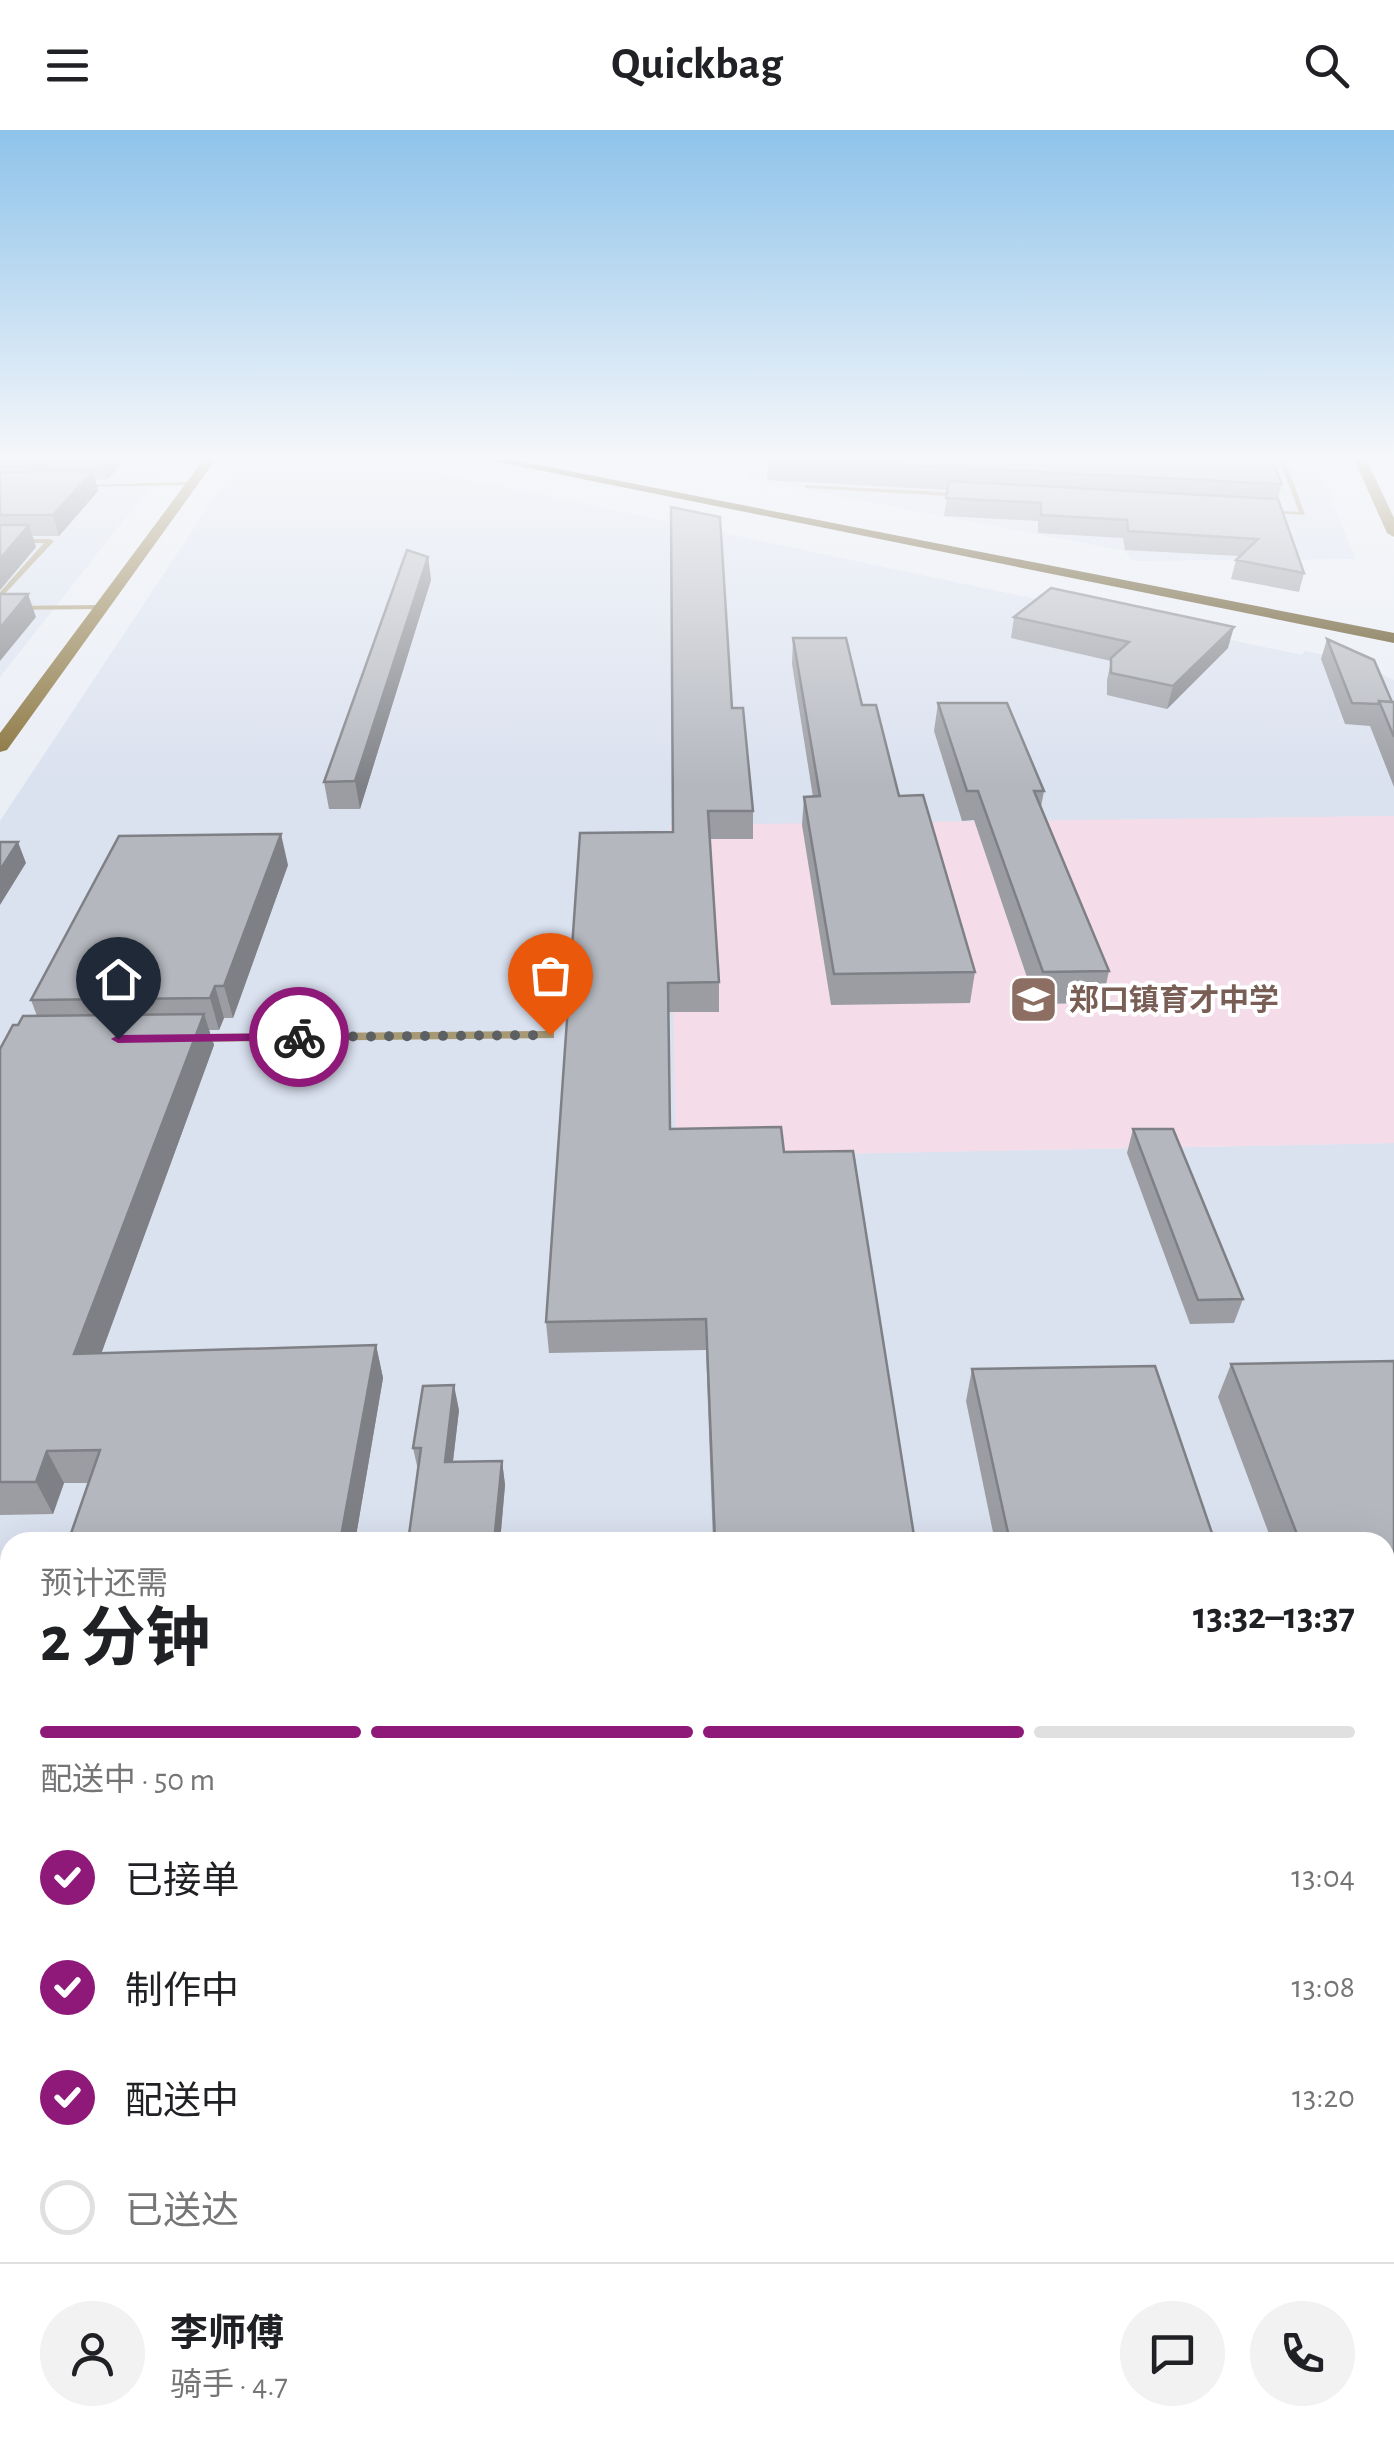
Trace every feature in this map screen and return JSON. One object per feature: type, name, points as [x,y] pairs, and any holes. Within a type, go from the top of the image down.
[{"type":"highway","points":[[1039,568],[1394,638]]},
{"type":"highway","points":[[1086,568],[1394,628]]},
{"type":"street","points":[[0,746],[131,568]]},
{"type":"lane","points":[[0,597],[26,568]]},
{"type":"lane","points":[[0,608],[102,607]]},
{"type":"lane","points":[[177,1038],[550,1035]]},
{"type":"shaded area","points":[[0,568],[86,568],[0,677]]},
{"type":"shaded area","points":[[168,568],[888,568],[1302,655],[1305,651],[1352,660],[1394,680],[1394,816],[670,826],[677,1157],[1394,1143],[1394,1532],[0,1532],[0,821]]},
{"type":"shaded area","name":"郑口镇育才中学","points":[[1394,816],[1394,1143],[676,1157],[670,825]]},
{"type":"building","points":[[401,568],[424,568],[355,781],[324,782]]},
{"type":"building","points":[[671,568],[723,568],[732,708],[743,708],[753,811],[708,811],[719,982],[668,983],[670,1129],[781,1127],[784,1152],[853,1151],[913,1532],[715,1532],[706,1319],[546,1322],[580,833],[673,832]]},
{"type":"building","points":[[1277,568],[1302,568],[1304,573]]},
{"type":"building","points":[[1051,588],[1234,627],[1173,686],[1111,673],[1111,658],[1129,642],[1014,617]]},
{"type":"building","points":[[0,594],[28,594],[0,628]]},
{"type":"building","points":[[793,638],[846,638],[862,705],[876,705],[899,796],[923,795],[975,972],[834,974],[804,797],[820,796]]},
{"type":"building","points":[[1327,639],[1374,660],[1392,702],[1352,703]]},
{"type":"building","points":[[1379,701],[1394,702],[1394,737]]},
{"type":"building","points":[[938,703],[1007,703],[1044,791],[1034,791],[1109,971],[1043,972],[978,791],[967,791]]},
{"type":"building","points":[[281,834],[224,986],[215,986],[210,998],[31,1000],[119,836]]},
{"type":"building","points":[[0,842],[18,842],[0,870]]},
{"type":"building","points":[[204,1014],[74,1354],[376,1345],[342,1532],[71,1532],[100,1450],[47,1451],[36,1482],[0,1482],[0,1049],[13,1025],[18,1025],[23,1016]]},
{"type":"building","points":[[1133,1129],[1173,1129],[1243,1299],[1198,1300]]},
{"type":"building","points":[[1394,1361],[1394,1532],[1296,1532],[1231,1364]]},
{"type":"building","points":[[1155,1366],[1212,1532],[1008,1532],[972,1369]]},
{"type":"building","points":[[454,1385],[445,1462],[502,1461],[495,1532],[409,1532],[421,1448],[413,1448],[423,1386]]},
{"type":"way so far","points":[[299,1037],[550,1035]]},
{"type":"place","name":"郑口镇育才中学","points":[[1034,1000]]},
{"type":"route","points":[[118,1039],[299,1037]]}]
